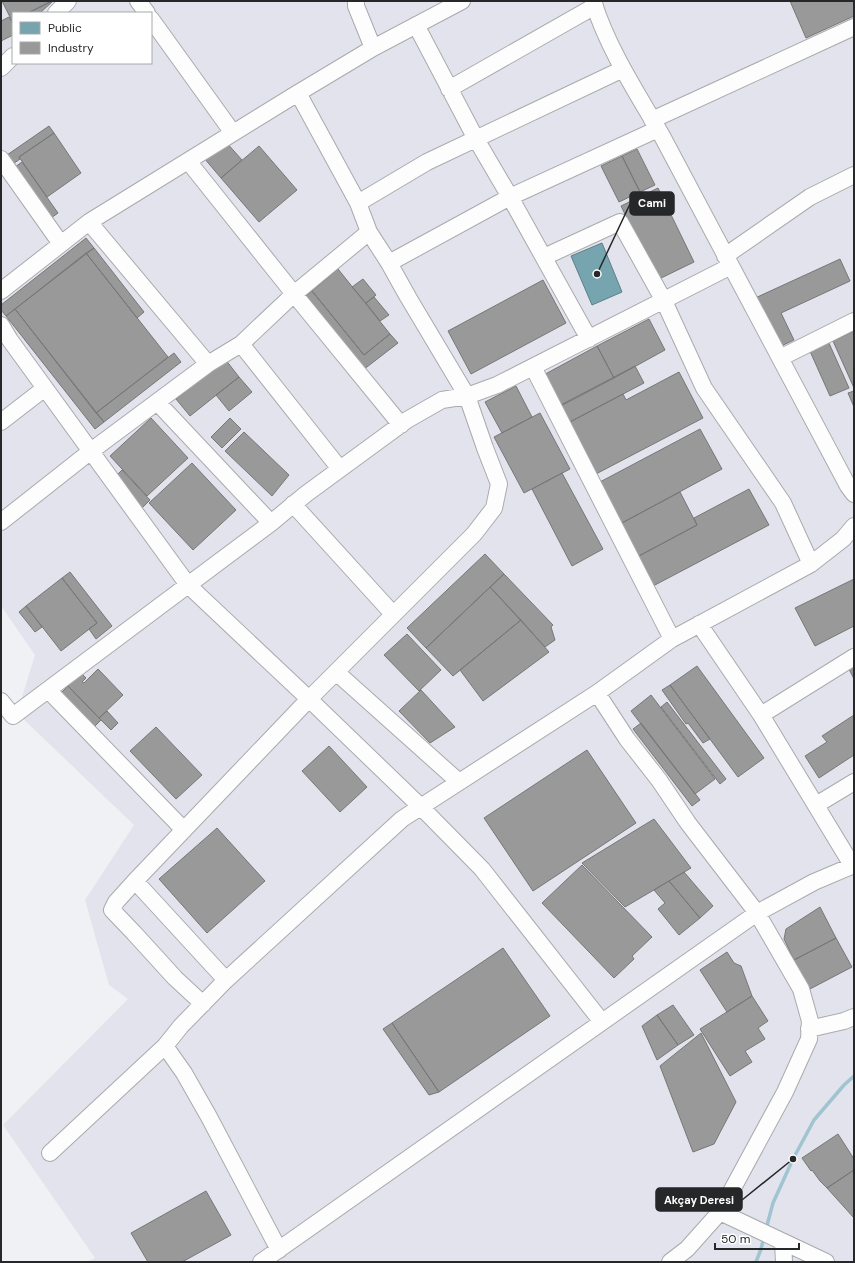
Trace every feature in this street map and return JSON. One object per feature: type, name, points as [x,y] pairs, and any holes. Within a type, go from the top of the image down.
[{"type":"street","points":[[57,12],[68,1]]},
{"type":"street","points":[[138,1],[146,12]]},
{"type":"street","points":[[356,1],[356,6],[372,48]]},
{"type":"street","points":[[1,291],[89,222],[372,48],[462,1]]},
{"type":"street","points":[[449,89],[594,4],[600,22],[633,87],[655,124],[848,486],[854,494]]},
{"type":"street","points":[[152,20],[233,133]]},
{"type":"street","points":[[416,25],[476,139],[589,339]]},
{"type":"street","points":[[389,263],[510,197],[655,124],[854,27]]},
{"type":"street","points":[[1,68],[12,57]]},
{"type":"street","points":[[358,203],[427,162],[624,69]]},
{"type":"street","points":[[203,1004],[175,978],[112,910],[119,898],[309,698],[474,534],[494,508],[499,484],[467,396],[389,263],[369,232],[358,203],[298,93]]},
{"type":"street","points":[[1,159],[61,244]]},
{"type":"street","points":[[188,161],[401,425]]},
{"type":"street","points":[[1,701],[13,716],[188,586],[271,523],[293,504],[401,425],[442,400],[467,396],[497,385],[664,301],[728,261],[810,197],[854,175]]},
{"type":"street","points":[[89,222],[208,364]]},
{"type":"street","points":[[544,257],[620,222],[664,301],[704,388],[783,503],[811,564]]},
{"type":"street","points":[[1,522],[91,451],[208,364],[241,344],[294,294],[369,232]]},
{"type":"street","points":[[780,358],[854,322]]},
{"type":"street","points":[[1,325],[10,340],[188,586],[309,698],[421,807],[482,869],[602,1022]]},
{"type":"street","points":[[241,344],[340,469]]},
{"type":"street","points":[[533,367],[672,639]]},
{"type":"street","points":[[1,422],[45,388]]},
{"type":"street","points":[[157,402],[271,523]]},
{"type":"street","points":[[293,504],[394,614]]},
{"type":"street","points":[[50,1153],[165,1046],[181,1026],[226,980],[402,819],[597,693],[672,639],[811,564],[843,539],[854,526]]},
{"type":"street","points":[[261,1262],[757,913],[814,882],[853,865],[761,715],[699,624]]},
{"type":"street","points":[[761,715],[854,657]]},
{"type":"street","points":[[336,672],[459,782]]},
{"type":"street","points":[[48,690],[184,830]]},
{"type":"street","points":[[597,693],[627,740],[659,780],[688,823],[757,913],[801,989],[810,1021],[808,1039],[785,1092],[720,1212],[687,1249],[670,1262]]},
{"type":"street","points":[[816,805],[854,782]]},
{"type":"street","points":[[135,881],[226,980]]},
{"type":"street","points":[[809,1029],[844,1022],[854,1016]]},
{"type":"street","points":[[165,1046],[184,1072],[279,1250]]},
{"type":"street","points":[[720,1212],[826,1262]]},
{"type":"street","points":[[771,1236],[784,1262]]},
{"type":"shaded area","points":[[1,1],[854,1],[854,1262],[86,1262],[95,1258],[3,1125],[128,999],[109,985],[85,900],[134,825],[17,713],[35,655],[1,606]]},
{"type":"building: Public","points":[[602,243],[622,292],[592,305],[571,256]]},
{"type":"building: Industry","points":[[2,1],[52,1],[30,12],[12,12],[12,21]]},
{"type":"building: Industry","points":[[52,1],[53,1],[41,12],[30,12]]},
{"type":"building: Industry","points":[[790,1],[854,1],[854,16],[806,38]]},
{"type":"building: Industry","points":[[9,17],[12,22],[12,36],[1,41],[1,21]]},
{"type":"building: Industry","points":[[49,126],[54,133],[19,157],[20,159],[13,164],[7,155]]},
{"type":"building: Industry","points":[[54,133],[81,173],[47,197],[19,157]]},
{"type":"building: Industry","points":[[225,141],[242,160],[221,178],[204,158]]},
{"type":"building: Industry","points":[[259,146],[297,190],[259,222],[221,178]]},
{"type":"building: Industry","points":[[637,149],[655,185],[640,192],[622,156]]},
{"type":"building: Industry","points":[[622,156],[640,192],[619,202],[601,166]]},
{"type":"building: Industry","points":[[22,162],[58,213],[51,218],[15,167]]},
{"type":"building: Industry","points":[[658,188],[694,262],[657,280],[621,206]]},
{"type":"building: Industry","points":[[86,238],[94,248],[6,316],[1,310],[1,305]]},
{"type":"building: Industry","points":[[94,248],[144,312],[137,318],[86,253]]},
{"type":"building: Industry","points":[[86,253],[168,357],[96,413],[15,309]]},
{"type":"building: Industry","points":[[840,259],[850,281],[781,313],[794,340],[779,347],[753,299]]},
{"type":"building: Industry","points":[[338,269],[390,334],[364,355],[312,291]]},
{"type":"building: Industry","points":[[363,279],[376,295],[366,303],[352,287]]},
{"type":"building: Industry","points":[[543,280],[566,323],[471,374],[448,331]]},
{"type":"building: Industry","points":[[312,291],[364,355],[390,334],[398,343],[363,370],[304,297]]},
{"type":"building: Industry","points":[[374,297],[389,315],[380,321],[366,303]]},
{"type":"building: Industry","points":[[15,309],[104,422],[95,429],[6,316]]},
{"type":"building: Industry","points":[[649,319],[665,350],[614,378],[597,346]]},
{"type":"building: Industry","points":[[854,331],[854,388],[833,341]]},
{"type":"building: Industry","points":[[828,341],[849,388],[830,396],[809,349]]},
{"type":"building: Industry","points":[[597,346],[614,378],[555,409],[538,378]]},
{"type":"building: Industry","points":[[174,353],[181,362],[104,422],[96,413]]},
{"type":"building: Industry","points":[[225,359],[239,377],[190,416],[176,399]]},
{"type":"building: Industry","points":[[635,366],[644,383],[566,424],[557,407]]},
{"type":"building: Industry","points":[[679,372],[703,418],[594,475],[566,424],[623,394],[626,400]]},
{"type":"building: Industry","points":[[239,377],[252,392],[229,411],[216,395]]},
{"type":"building: Industry","points":[[516,386],[532,417],[502,433],[485,402]]},
{"type":"building: Industry","points":[[854,391],[854,407],[848,393]]},
{"type":"building: Industry","points":[[540,413],[570,469],[524,493],[494,437]]},
{"type":"building: Industry","points":[[151,418],[188,458],[147,496],[110,456]]},
{"type":"building: Industry","points":[[230,418],[241,429],[222,448],[211,437]]},
{"type":"building: Industry","points":[[700,429],[722,469],[620,524],[598,483]]},
{"type":"building: Industry","points":[[244,432],[289,475],[272,496],[225,451]]},
{"type":"building: Industry","points":[[192,463],[236,510],[193,550],[149,503]]},
{"type":"building: Industry","points":[[122,470],[150,500],[141,509],[113,479]]},
{"type":"building: Industry","points":[[562,473],[603,549],[572,566],[532,489]]},
{"type":"building: Industry","points":[[749,489],[769,525],[653,586],[637,557],[697,525],[694,518]]},
{"type":"building: Industry","points":[[680,492],[697,525],[637,557],[620,524]]},
{"type":"building: Industry","points":[[485,554],[504,574],[426,648],[407,628]]},
{"type":"building: Industry","points":[[70,572],[112,626],[96,639],[89,629],[97,623],[62,578]]},
{"type":"building: Industry","points":[[504,574],[553,625],[551,627],[555,640],[545,647],[490,587]]},
{"type":"building: Industry","points":[[62,578],[97,623],[61,651],[26,606]]},
{"type":"building: Industry","points":[[854,579],[854,626],[815,646],[795,608]]},
{"type":"building: Industry","points":[[490,587],[521,620],[453,676],[426,648]]},
{"type":"building: Industry","points":[[26,606],[42,627],[35,632],[19,612]]},
{"type":"building: Industry","points":[[521,620],[549,652],[483,701],[460,670]]},
{"type":"building: Industry","points":[[407,634],[441,670],[419,691],[384,655]]},
{"type":"building: Industry","points":[[697,666],[764,758],[738,777],[670,685]]},
{"type":"building: Industry","points":[[854,666],[854,679],[849,669]]},
{"type":"building: Industry","points":[[98,669],[123,695],[99,718],[68,686],[81,673],[86,678],[82,682],[84,683]]},
{"type":"building: Industry","points":[[670,685],[710,739],[703,743],[688,723],[686,724],[662,690]]},
{"type":"building: Industry","points":[[68,686],[101,720],[93,728],[60,694]]},
{"type":"building: Industry","points":[[421,690],[455,727],[430,743],[399,711]]},
{"type":"building: Industry","points":[[651,695],[715,779],[695,794],[631,711]]},
{"type":"building: Industry","points":[[667,702],[726,779],[720,784],[661,707]]},
{"type":"building: Industry","points":[[107,711],[118,723],[111,730],[99,718]]},
{"type":"building: Industry","points":[[854,715],[854,755],[819,778],[805,756],[827,742],[822,736]]},
{"type":"building: Industry","points":[[641,723],[700,800],[692,806],[633,729]]},
{"type":"building: Industry","points":[[156,727],[202,775],[176,799],[130,751]]},
{"type":"building: Industry","points":[[329,746],[367,787],[340,812],[302,771]]},
{"type":"building: Industry","points":[[587,750],[636,823],[533,891],[484,818]]},
{"type":"building: Industry","points":[[654,819],[691,868],[625,907],[582,863]]},
{"type":"building: Industry","points":[[217,828],[265,881],[207,933],[159,879]]},
{"type":"building: Industry","points":[[582,865],[652,937],[632,956],[634,959],[614,978],[542,903]]},
{"type":"building: Industry","points":[[684,872],[713,906],[700,918],[669,881]]},
{"type":"building: Industry","points":[[669,881],[700,918],[679,935],[658,909],[665,903],[654,890]]},
{"type":"building: Industry","points":[[820,907],[836,938],[794,960],[784,939],[786,929]]},
{"type":"building: Industry","points":[[836,938],[852,967],[808,990],[794,960]]},
{"type":"building: Industry","points":[[503,948],[550,1016],[439,1092],[392,1023]]},
{"type":"building: Industry","points":[[727,952],[734,963],[741,966],[752,996],[727,1012],[700,970]]},
{"type":"building: Industry","points":[[752,996],[768,1021],[758,1028],[765,1039],[745,1051],[752,1062],[730,1076],[700,1029]]},
{"type":"building: Industry","points":[[673,1005],[694,1035],[678,1045],[657,1015]]},
{"type":"building: Industry","points":[[657,1015],[678,1045],[657,1060],[642,1026]]},
{"type":"building: Industry","points":[[392,1023],[439,1092],[429,1095],[383,1029]]},
{"type":"building: Industry","points":[[701,1033],[736,1102],[714,1144],[693,1152],[660,1066]]},
{"type":"building: Industry","points":[[838,1134],[854,1159],[854,1170],[827,1188],[812,1170],[811,1171],[802,1158]]},
{"type":"building: Industry","points":[[854,1170],[854,1218],[827,1188]]},
{"type":"building: Industry","points":[[206,1191],[231,1235],[182,1262],[148,1262],[131,1233]]},
{"type":"waterway","points":[[766,1229],[773,1203],[793,1159],[814,1120],[844,1085],[854,1076]]},
{"type":"waterway","points":[[756,1262],[764,1237]]},
{"type":"place","name":"Cami","points":[[597,274]]},
{"type":"place","name":"Akçay Deresi","points":[[793,1159]]}]
